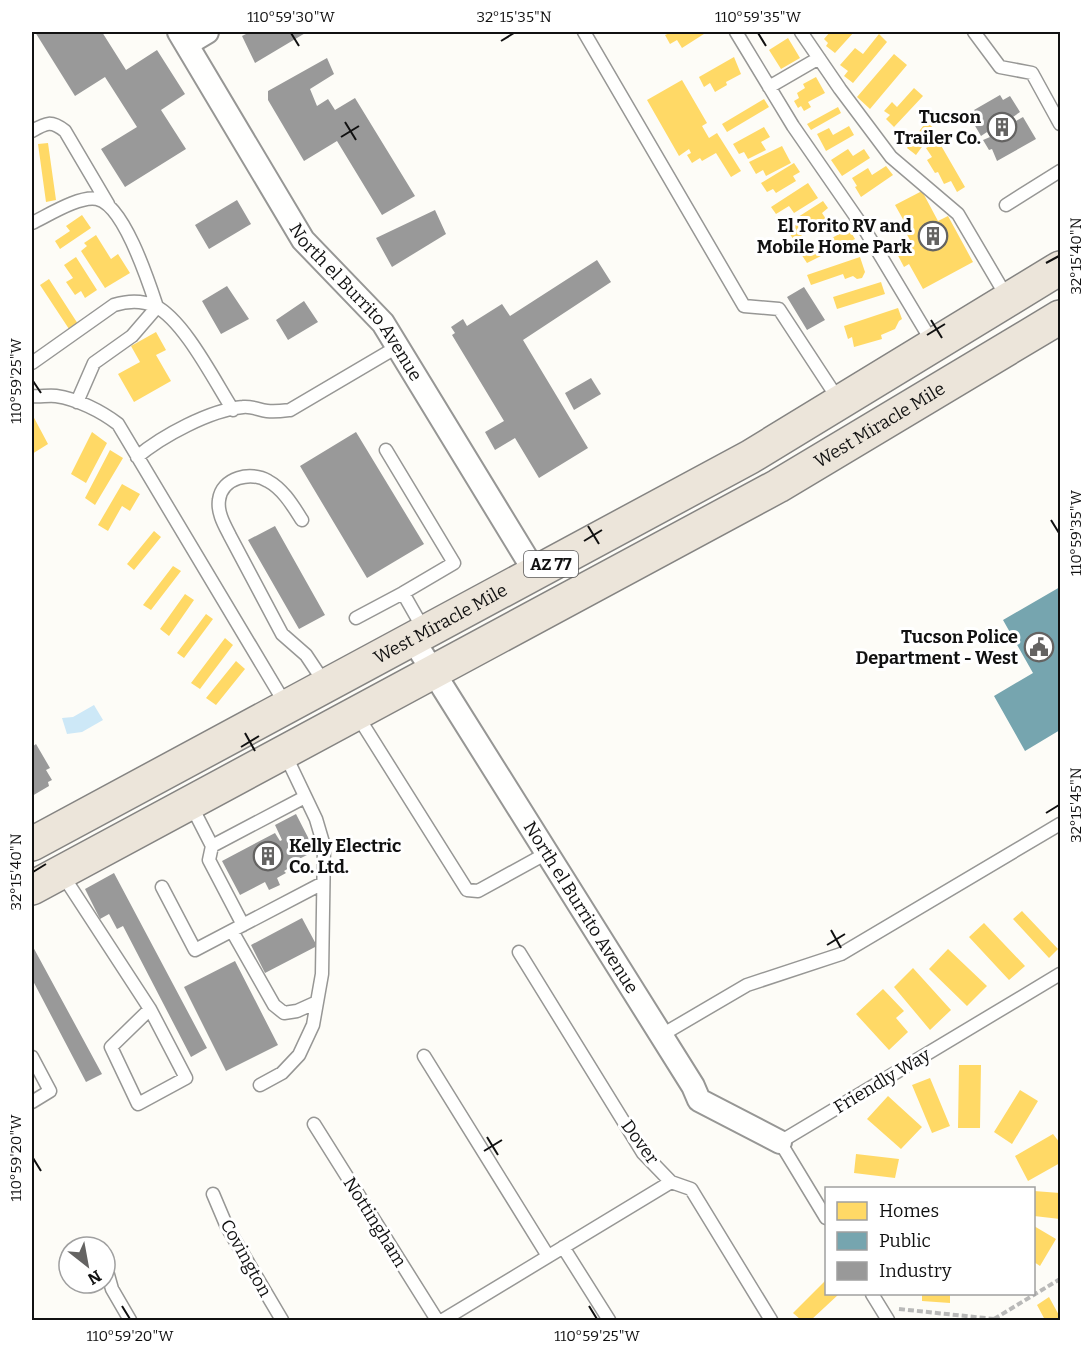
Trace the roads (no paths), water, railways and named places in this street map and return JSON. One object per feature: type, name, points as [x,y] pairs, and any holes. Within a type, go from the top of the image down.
[{"type":"highway","name":"West Miracle Mile","points":[[32,844],[750,457],[1060,268]]},
{"type":"highway","name":"West Miracle Mile","points":[[32,888],[46,866],[190,802],[799,474],[1060,317]]},
{"type":"highway","points":[[46,866],[63,827]]},
{"type":"street","points":[[183,38],[207,32]]},
{"type":"street","name":"North el Burrito Avenue","points":[[183,38],[303,240],[383,323],[535,572]]},
{"type":"street","name":"North el Burrito Avenue","points":[[418,635],[432,672],[693,1086],[699,1100],[780,1142]]},
{"type":"lane","points":[[584,32],[744,306],[779,309],[840,403]]},
{"type":"lane","points":[[736,32],[793,126],[865,230],[934,346]]},
{"type":"lane","points":[[801,32],[891,157],[958,213],[1009,299]]},
{"type":"lane","points":[[974,32],[1000,67],[1032,73],[1060,124]]},
{"type":"lane","points":[[769,87],[819,58]]},
{"type":"lane","points":[[32,130],[45,124],[56,123],[65,131],[143,263],[157,307]]},
{"type":"lane","points":[[1006,205],[1060,171]]},
{"type":"lane","points":[[32,224],[85,199],[97,199],[109,205]]},
{"type":"lane","points":[[32,363],[114,305],[126,301],[144,303],[157,307],[183,332],[233,410]]},
{"type":"lane","points":[[77,402],[94,363],[132,336],[157,307]]},
{"type":"lane","points":[[137,457],[153,444],[204,418],[243,407],[277,412],[290,410],[398,347]]},
{"type":"lane","points":[[32,396],[54,396],[77,402],[108,416],[118,424],[287,706]]},
{"type":"lane","points":[[356,618],[454,563],[386,450]]},
{"type":"lane","points":[[302,520],[281,491],[271,482],[260,477],[251,475],[240,477],[229,483],[222,491],[219,500],[223,521],[230,537],[282,634],[306,654],[326,685]]},
{"type":"lane","points":[[403,593],[418,635]]},
{"type":"lane","points":[[356,713],[467,890],[477,891],[547,853]]},
{"type":"lane","points":[[260,1085],[282,1073],[299,1055],[314,1025],[322,974],[324,846],[316,819],[284,751]]},
{"type":"lane","points":[[212,846],[305,797]]},
{"type":"lane","points":[[190,802],[212,846],[209,860],[274,1005],[284,1013],[297,1011],[317,1002]]},
{"type":"lane","points":[[660,1036],[747,986],[841,954],[1060,824]]},
{"type":"lane","points":[[46,866],[150,1009],[186,1078],[138,1104],[111,1047],[150,1009]]},
{"type":"lane","points":[[162,887],[195,950],[323,883]]},
{"type":"lane","name":"Dover","points":[[519,952],[643,1153],[670,1182],[691,1189],[771,1320]]},
{"type":"lane","name":"Friendly Way","points":[[780,1142],[1060,974]]},
{"type":"lane","points":[[424,1056],[548,1256]]},
{"type":"lane","points":[[32,1057],[50,1091],[32,1102]]},
{"type":"lane","name":"Nottingham","points":[[314,1124],[437,1320]]},
{"type":"lane","points":[[780,1142],[825,1216]]},
{"type":"lane","points":[[450,1319],[670,1182]]},
{"type":"lane","name":"Covington","points":[[213,1194],[227,1227],[282,1320]]},
{"type":"lane","points":[[563,1247],[609,1320]]},
{"type":"lane","points":[[115,1295],[130,1320]]},
{"type":"lane","points":[[873,1295],[888,1320]]},
{"type":"water","points":[[94,705],[103,720],[82,732],[67,734],[62,718],[73,717]]},
{"type":"place","name":"Tucson Trailer Co.","points":[[1002,127]]},
{"type":"place","name":"El Torito RV and Mobile Home Park","points":[[933,236]]},
{"type":"place","name":"Tucson Police Department - West","points":[[1039,647]]},
{"type":"place","name":"Kelly Electric Co. Ltd.","points":[[268,856]]}]
